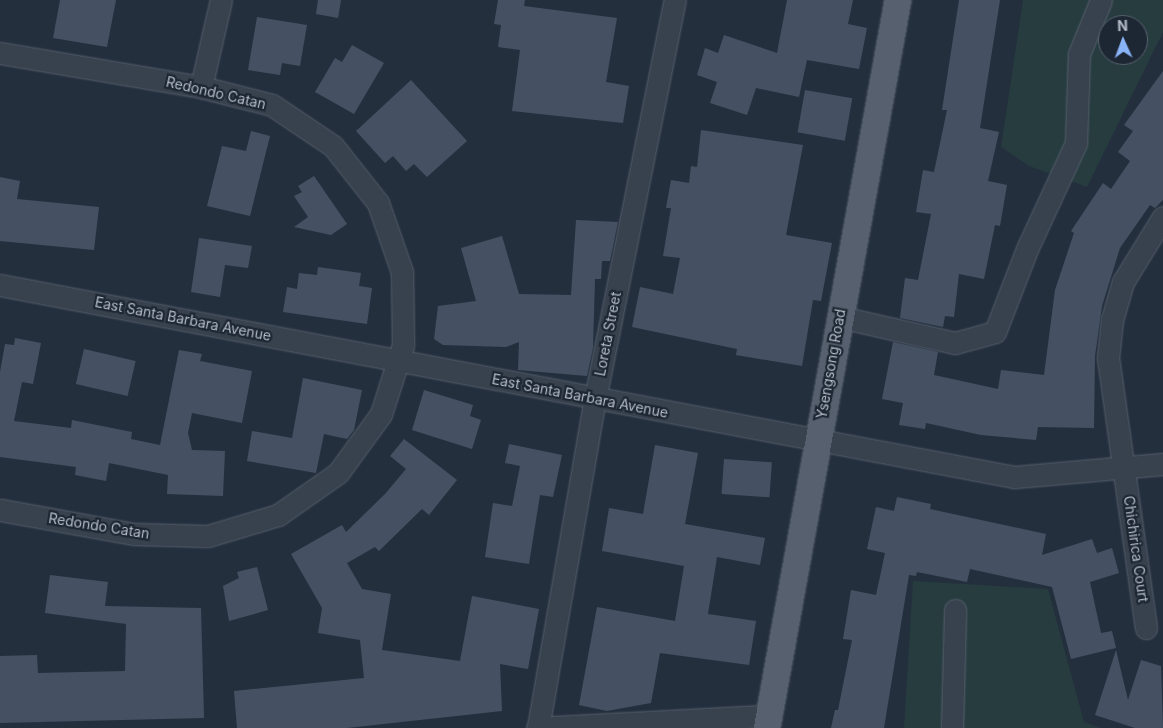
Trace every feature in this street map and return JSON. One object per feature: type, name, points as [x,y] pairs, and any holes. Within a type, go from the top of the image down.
[{"type":"main road","name":"Ysengsong Road","points":[[768,722],[817,441],[898,0]]},
{"type":"street","points":[[201,86],[221,0]]},
{"type":"street","name":"Loreta Street","points":[[538,728],[595,399],[675,0]]},
{"type":"street","points":[[840,318],[955,343],[995,332],[1027,249],[1076,143],[1079,54],[1101,0]]},
{"type":"street","name":"Redondo Catan","points":[[0,53],[201,86],[272,105],[333,146],[378,203],[402,272],[403,344],[381,414],[338,473],[278,515],[208,536],[134,534],[0,510]]},
{"type":"street","name":"Chichirica Court","points":[[1146,628],[1108,358],[1112,320],[1123,282],[1163,217]]},
{"type":"street","name":"East Santa Barbara Avenue","points":[[0,285],[1014,477],[1124,469],[1163,464]]},
{"type":"street","points":[[952,728],[954,610]]},
{"type":"street","points":[[538,728],[768,722]]},
{"type":"green space","points":[[1023,0],[1163,0],[1163,32],[1148,63],[1148,15],[1098,15],[1098,65],[1147,65],[1087,187],[1029,166],[1001,147]]},
{"type":"green space","points":[[913,581],[1048,589],[1084,722],[1101,728],[904,728]]},
{"type":"building","points":[[60,0],[116,0],[107,47],[53,38]]},
{"type":"building","points":[[318,0],[341,0],[338,18],[316,14]]},
{"type":"building","points":[[498,0],[525,0],[524,6],[617,18],[606,82],[629,86],[623,123],[512,111],[520,50],[498,47],[501,25],[494,24]]},
{"type":"building","points":[[787,0],[853,0],[848,24],[867,28],[859,69],[807,60],[799,97],[756,88],[747,115],[710,103],[717,82],[697,75],[705,48],[718,53],[724,35],[777,53]]},
{"type":"building","points":[[959,0],[1000,0],[980,128],[999,132],[988,181],[1007,185],[1000,226],[995,225],[984,279],[959,274],[954,317],[945,316],[943,327],[900,318],[905,278],[918,280],[931,214],[916,212],[923,170],[934,172],[947,110],[942,110]]},
{"type":"building","points":[[257,17],[307,25],[300,66],[282,63],[280,75],[248,70]]},
{"type":"building","points":[[352,45],[384,63],[354,114],[315,92],[335,58],[342,62]]},
{"type":"building","points":[[1163,71],[1163,200],[1155,208],[1150,205],[1120,248],[1102,306],[1095,356],[1094,428],[1038,427],[1036,440],[981,435],[926,423],[925,429],[899,425],[903,403],[882,399],[893,342],[938,352],[934,375],[998,389],[1001,370],[1044,375],[1055,290],[1074,233],[1071,231],[1103,183],[1111,189],[1130,161],[1118,152],[1133,131],[1124,125]]},
{"type":"building","points":[[411,80],[467,141],[427,177],[414,164],[406,171],[393,156],[385,163],[356,131]]},
{"type":"building","points":[[805,90],[852,98],[845,141],[798,132]]},
{"type":"building","points":[[701,130],[803,145],[786,235],[832,243],[821,301],[813,300],[802,366],[736,355],[737,349],[632,327],[640,287],[673,294],[680,258],[663,256],[671,208],[666,208],[671,180],[689,183],[691,166],[697,167]]},
{"type":"building","points":[[251,131],[270,136],[250,216],[207,206],[222,146],[246,151]]},
{"type":"building","points":[[314,176],[347,224],[331,235],[294,227],[308,217],[294,196],[302,192],[298,186]]},
{"type":"building","points":[[0,177],[20,181],[17,199],[99,207],[94,250],[0,241]]},
{"type":"building","points":[[576,220],[618,222],[610,261],[602,261],[601,279],[595,279],[593,348],[587,376],[518,370],[519,342],[506,347],[443,345],[434,339],[438,306],[476,301],[461,248],[502,236],[519,294],[571,295]]},
{"type":"building","points":[[199,238],[252,246],[248,268],[225,265],[220,297],[191,292]]},
{"type":"building","points":[[318,267],[361,273],[359,286],[372,288],[367,324],[283,312],[287,287],[297,289],[299,273],[317,275]]},
{"type":"building","points":[[15,338],[41,343],[33,384],[22,382],[14,421],[71,428],[72,420],[132,432],[131,439],[160,445],[179,350],[202,354],[200,361],[252,371],[242,423],[192,413],[188,433],[192,450],[225,451],[223,496],[167,494],[168,475],[109,463],[106,481],[75,475],[76,467],[0,457],[0,372],[5,344],[14,345]]},
{"type":"building","points":[[84,349],[136,361],[128,396],[76,384]]},
{"type":"building","points":[[303,378],[362,390],[354,430],[347,439],[324,434],[316,473],[247,461],[252,431],[292,438]]},
{"type":"building","points":[[424,390],[473,405],[470,416],[481,420],[472,449],[412,430]]},
{"type":"building","points":[[404,439],[457,480],[429,515],[422,509],[379,551],[375,547],[347,563],[362,589],[391,594],[382,650],[460,661],[472,596],[539,609],[528,669],[500,664],[502,711],[347,728],[237,728],[234,691],[364,678],[360,640],[318,633],[322,608],[291,554],[342,525],[346,532],[385,494],[406,469],[390,456]]},
{"type":"building","points":[[509,444],[562,455],[553,497],[540,495],[529,564],[485,557],[493,503],[512,506],[520,466],[505,463]]},
{"type":"building","points":[[655,445],[698,453],[685,524],[765,538],[760,565],[717,557],[708,614],[756,621],[749,665],[660,653],[651,703],[607,711],[579,705],[597,607],[675,621],[684,566],[602,551],[609,508],[643,514]]},
{"type":"building","points":[[724,459],[772,462],[769,497],[722,494]]},
{"type":"building","points":[[897,497],[931,504],[930,509],[1046,534],[1042,555],[1092,539],[1097,553],[1112,548],[1119,573],[1090,582],[1101,633],[1112,631],[1116,648],[1071,659],[1052,587],[970,569],[967,582],[917,572],[916,576],[909,575],[884,728],[831,728],[835,710],[838,710],[852,640],[843,639],[851,590],[876,595],[885,553],[867,549],[876,507],[894,511]]},
{"type":"building","points":[[257,567],[268,610],[229,621],[223,586],[239,578],[237,572]]},
{"type":"building","points":[[50,575],[108,582],[105,606],[201,608],[204,718],[0,723],[0,656],[37,655],[38,673],[125,671],[126,624],[45,613]]},
{"type":"building","points":[[1116,650],[1128,700],[1141,660],[1161,666],[1163,728],[1135,728],[1095,715]]}]
